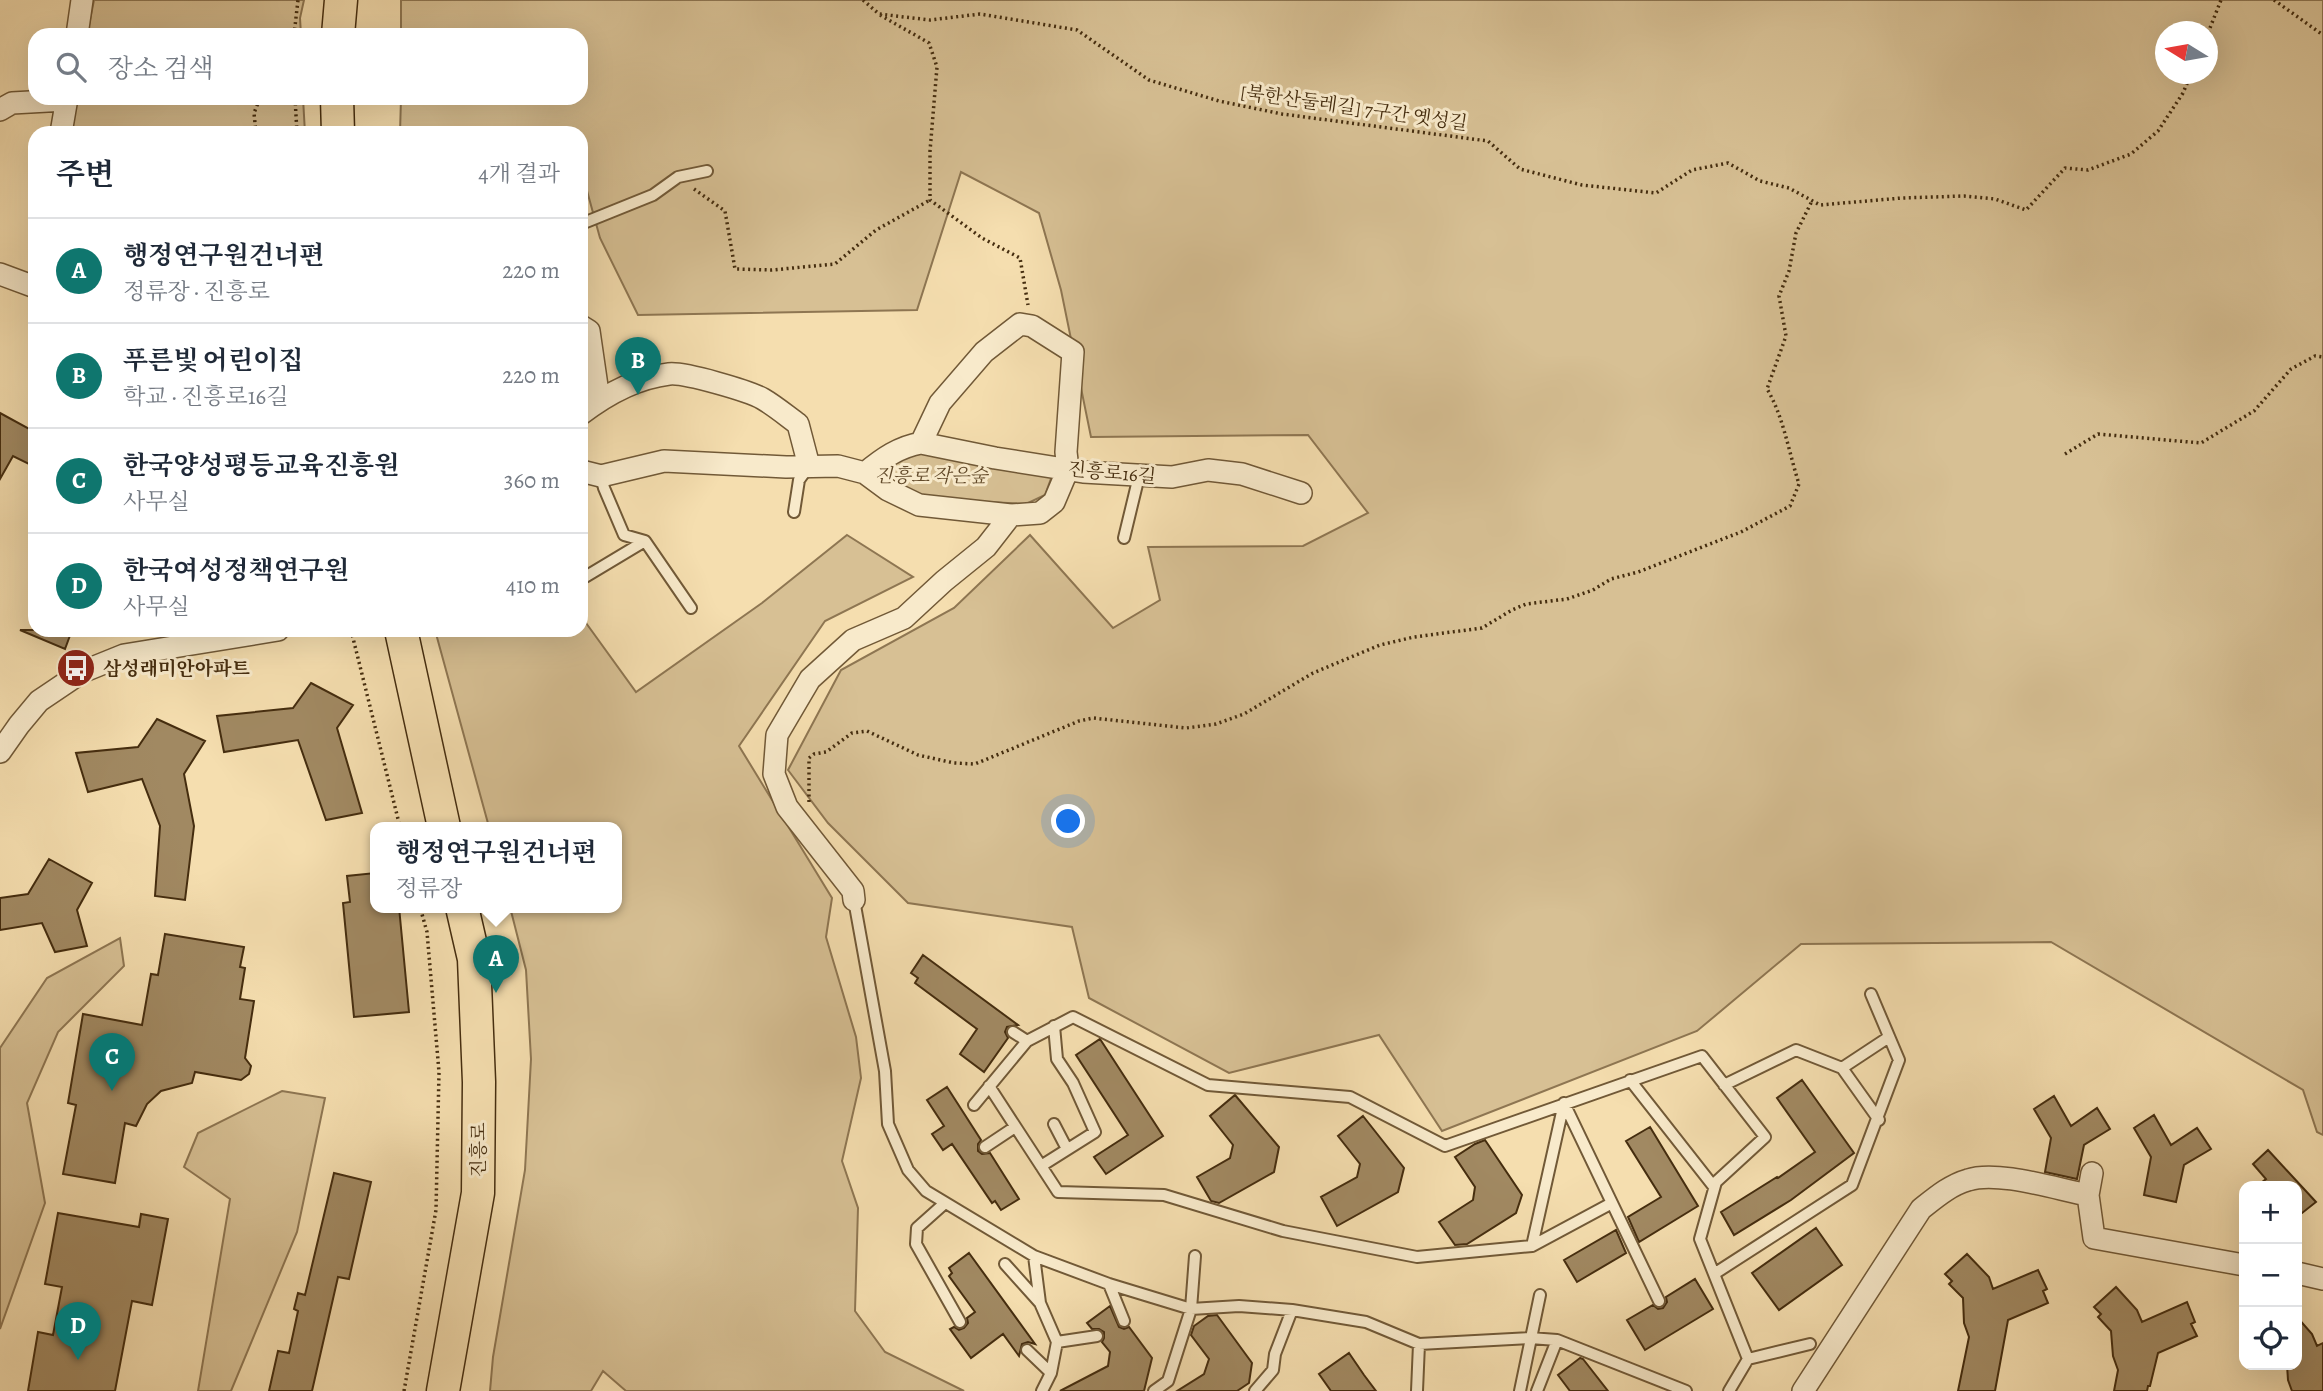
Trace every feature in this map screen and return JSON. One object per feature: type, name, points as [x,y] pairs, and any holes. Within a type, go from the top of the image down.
[{"type":"main road","points":[[339,28],[341,0]]},
{"type":"main road","points":[[337,105],[338,126]]},
{"type":"main road","points":[[403,637],[443,822]]},
{"type":"main road","name":"진흥로","points":[[443,1391],[478,1193],[479,1082],[474,959],[463,913]]},
{"type":"street","points":[[78,28],[82,0]]},
{"type":"street","points":[[0,110],[12,103],[28,102]]},
{"type":"street","points":[[62,126],[65,105]]},
{"type":"street","points":[[0,274],[28,284]]},
{"type":"street","points":[[591,473],[664,461],[838,466],[865,473],[888,490],[919,505],[1012,515],[1040,513],[1054,502],[1068,469],[1066,452],[1073,352],[1026,325],[984,352],[940,403],[921,443],[905,446],[883,458],[865,473]]},
{"type":"street","points":[[588,330],[599,400]]},
{"type":"street","points":[[588,409],[637,381],[672,373],[721,384],[761,398],[798,424],[809,466]]},
{"type":"street","name":"진흥로16길","points":[[921,443],[995,458],[1139,476],[1172,477],[1208,470],[1242,474],[1301,493]]},
{"type":"street","points":[[854,900],[853,891],[787,807],[774,774],[777,736],[810,679],[853,640],[904,618],[986,547],[1012,515]]},
{"type":"street","points":[[0,752],[39,701],[82,672],[124,656],[224,641],[231,637]]},
{"type":"street","points":[[2092,1173],[2088,1195],[2094,1238],[2239,1264]]},
{"type":"street","points":[[1803,1391],[1921,1209],[1948,1189],[1969,1179],[1992,1176],[2088,1195]]},
{"type":"street","points":[[2302,1274],[2323,1279]]},
{"type":"lane","points":[[588,221],[653,195],[678,177],[707,172]]},
{"type":"lane","points":[[794,512],[799,480],[809,466]]},
{"type":"lane","points":[[591,473],[604,488],[624,536],[645,541],[691,608]]},
{"type":"lane","points":[[1124,538],[1139,476]]},
{"type":"lane","points":[[588,575],[645,541]]},
{"type":"lane","points":[[854,900],[885,1071],[888,1124],[908,1170],[926,1191],[1034,1256],[1109,1284],[1191,1309],[1239,1306],[1292,1310],[1366,1322],[1419,1344],[1530,1338],[1557,1340],[1686,1391]]},
{"type":"lane","points":[[1714,1274],[1852,1185],[1899,1060],[1871,994]]},
{"type":"lane","points":[[974,1105],[1027,1041],[1073,1017],[1208,1085],[1350,1097],[1445,1146],[1702,1056],[1765,1137],[1716,1182],[1700,1239],[1748,1359]]},
{"type":"lane","points":[[1041,1166],[1095,1132],[1073,1083],[1058,1059],[1054,1026]]},
{"type":"lane","points":[[1013,1032],[1027,1041]]},
{"type":"lane","points":[[1842,1068],[1889,1037]]},
{"type":"lane","points":[[1724,1085],[1796,1050],[1842,1068],[1878,1120]]},
{"type":"lane","points":[[1630,1080],[1714,1187]]},
{"type":"lane","points":[[989,1086],[1058,1192],[1164,1195],[1283,1231],[1417,1257],[1532,1246],[1612,1203]]},
{"type":"lane","points":[[1564,1103],[1659,1301]]},
{"type":"lane","points":[[1532,1246],[1564,1103]]},
{"type":"lane","points":[[1054,1124],[1067,1150]]},
{"type":"lane","points":[[985,1147],[1015,1127]]},
{"type":"lane","points":[[945,1203],[917,1228],[916,1244],[960,1322]]},
{"type":"lane","points":[[1034,1256],[1040,1303],[1057,1342],[1051,1373],[1042,1391]]},
{"type":"lane","points":[[1154,1391],[1168,1381],[1191,1309],[1195,1256]]},
{"type":"lane","points":[[1005,1264],[1040,1303]]},
{"type":"lane","points":[[1109,1284],[1124,1321]]},
{"type":"lane","points":[[1520,1391],[1540,1295]]},
{"type":"lane","points":[[1255,1391],[1273,1370],[1275,1354],[1292,1310]]},
{"type":"lane","points":[[1057,1342],[1097,1336]]},
{"type":"lane","points":[[1537,1391],[1557,1340]]},
{"type":"lane","points":[[1417,1391],[1419,1344]]},
{"type":"lane","points":[[1729,1391],[1748,1359],[1810,1344]]},
{"type":"lane","points":[[1027,1350],[1051,1373]]},
{"type":"path","points":[[295,28],[298,0]]},
{"type":"path","points":[[863,0],[878,14],[929,43],[937,67],[930,151],[930,200]]},
{"type":"path","points":[[2212,21],[2221,0]]},
{"type":"path","points":[[2274,0],[2323,35]]},
{"type":"path","name":"[북한산둘레길] 7구간 옛성길","points":[[878,14],[930,20],[980,14],[1077,30],[1149,80],[1207,98],[1282,114],[1488,141],[1520,169],[1582,184],[1656,193],[1692,170],[1728,163],[1760,181],[1789,188],[1819,205],[1964,195],[1995,199],[2026,210],[2065,168],[2088,170],[2131,153],[2158,131],[2186,84]]},
{"type":"path","points":[[255,126],[254,113],[257,105]]},
{"type":"path","points":[[295,105],[297,126]]},
{"type":"path","points":[[678,177],[725,211],[735,269],[772,271],[835,264],[876,230],[930,200]]},
{"type":"path","points":[[930,200],[982,238],[1020,258],[1026,325]]},
{"type":"path","points":[[810,803],[809,758],[814,754],[826,752],[852,733],[867,731],[918,755],[954,763],[975,764],[1079,721],[1093,718],[1186,728],[1216,724],[1244,715],[1313,673],[1380,645],[1414,637],[1482,628],[1527,604],[1567,599],[1593,590],[1611,579],[1638,572],[1741,532],[1790,506],[1800,484],[1787,449],[1777,405],[1767,389],[1786,336],[1779,296],[1789,271],[1796,233],[1812,201]]},
{"type":"path","points":[[2065,454],[2098,434],[2201,443],[2254,411],[2291,369],[2315,356],[2323,357]]},
{"type":"path","points":[[353,637],[399,822]]},
{"type":"path","points":[[404,1391],[436,1210],[439,1072],[427,932],[422,913]]},
{"type":"green space","points":[[94,0],[304,0],[301,28],[88,28]]},
{"type":"green space","points":[[401,0],[2323,0],[2323,1135],[2317,1132],[2303,1090],[2051,942],[1801,944],[1697,1031],[1442,1131],[1379,1035],[1229,1073],[1089,998],[1072,927],[908,903],[828,823],[788,770],[841,670],[954,608],[1030,535],[1113,628],[1160,600],[1148,547],[1303,546],[1368,513],[1308,435],[1091,437],[1061,290],[1039,213],[961,172],[917,310],[638,315],[600,238],[588,194],[588,126],[400,126],[401,105],[588,105],[588,28],[401,28]]},
{"type":"green space","points":[[75,105],[303,105],[305,126],[71,126]]},
{"type":"green space","name":"진흥로 작은숲","points":[[922,448],[1053,473],[1045,495],[1026,504],[910,498],[878,476],[891,458]]},
{"type":"green space","points":[[847,535],[913,577],[825,621],[739,746],[832,898],[826,937],[856,1037],[861,1078],[842,1161],[858,1208],[855,1311],[885,1352],[964,1391],[626,1391],[603,1371],[591,1391],[490,1391],[493,1357],[525,1170],[531,1059],[526,970],[512,913],[622,913],[622,822],[488,822],[437,637],[588,637],[588,626],[636,692],[762,603]]},
{"type":"green space","points":[[120,938],[124,966],[58,1032],[27,1103],[45,1203],[0,1329],[0,1048],[47,978]]},
{"type":"green space","points":[[282,1091],[325,1098],[297,1232],[231,1391],[198,1391],[230,1199],[184,1167],[198,1133]]},
{"type":"building","points":[[0,413],[28,428],[28,464],[13,456],[0,479]]},
{"type":"building","points":[[37,637],[69,637],[65,649]]},
{"type":"building","points":[[311,683],[353,705],[337,728],[362,813],[326,820],[298,740],[224,752],[217,716],[293,708]]},
{"type":"building","points":[[157,719],[205,741],[184,774],[194,826],[185,900],[155,896],[160,826],[142,779],[88,792],[76,753],[138,747]]},
{"type":"building","points":[[49,859],[92,883],[77,910],[87,946],[55,952],[42,923],[0,930],[0,898],[28,894]]},
{"type":"building","points":[[370,874],[370,913],[400,913],[409,1012],[354,1017],[343,903],[350,902],[347,876]]},
{"type":"building","points":[[165,934],[244,947],[240,967],[245,968],[240,999],[254,1001],[245,1058],[251,1066],[249,1074],[241,1080],[195,1072],[192,1083],[161,1091],[147,1104],[136,1126],[125,1123],[115,1183],[63,1174],[76,1105],[68,1103],[83,1014],[142,1025],[151,974],[158,975]]},
{"type":"building","points":[[923,955],[1018,1025],[1007,1027],[1005,1032],[1008,1038],[984,1072],[960,1054],[977,1029],[915,983],[918,978],[911,973]]},
{"type":"building","points":[[1100,1039],[1163,1136],[1106,1174],[1094,1157],[1128,1135],[1076,1055]]},
{"type":"building","points":[[1802,1080],[1854,1153],[1791,1200],[1734,1235],[1721,1212],[1815,1152],[1777,1098]]},
{"type":"building","points":[[947,1087],[981,1140],[978,1151],[982,1154],[990,1153],[1019,1199],[1001,1210],[995,1201],[992,1203],[952,1144],[943,1150],[932,1134],[944,1126],[927,1100]]},
{"type":"building","points":[[1235,1095],[1279,1147],[1274,1172],[1219,1203],[1211,1201],[1197,1177],[1230,1158],[1233,1145],[1210,1116]]},
{"type":"building","points":[[2054,1096],[2071,1126],[2097,1108],[2110,1129],[2084,1145],[2077,1179],[2045,1172],[2051,1138],[2034,1109]]},
{"type":"building","points":[[2154,1115],[2171,1145],[2197,1128],[2211,1149],[2184,1165],[2176,1202],[2144,1195],[2151,1157],[2134,1128]]},
{"type":"building","points":[[1363,1116],[1404,1168],[1398,1192],[1337,1226],[1321,1197],[1357,1177],[1360,1164],[1338,1136]]},
{"type":"building","points":[[1650,1127],[1698,1206],[1639,1242],[1628,1217],[1661,1197],[1626,1141]]},
{"type":"building","points":[[1485,1140],[1522,1195],[1516,1213],[1467,1244],[1455,1245],[1439,1222],[1473,1200],[1475,1187],[1455,1157]]},
{"type":"building","points":[[2268,1150],[2297,1181],[2263,1181],[2266,1179],[2253,1164]]},
{"type":"building","points":[[334,1173],[371,1182],[349,1279],[338,1277],[312,1391],[269,1391],[278,1351],[289,1353],[298,1311],[294,1309],[298,1293],[305,1295]]},
{"type":"building","points":[[2302,1187],[2316,1202],[2302,1213]]},
{"type":"building","points":[[58,1213],[139,1227],[141,1214],[168,1219],[152,1305],[132,1301],[115,1391],[28,1391],[38,1332],[53,1335],[62,1287],[45,1284]]},
{"type":"building","points":[[1816,1228],[1842,1265],[1779,1310],[1752,1273]]},
{"type":"building","points":[[1616,1230],[1626,1253],[1577,1282],[1564,1260]]},
{"type":"building","points":[[969,1253],[1035,1344],[1022,1344],[1019,1356],[1003,1334],[971,1358],[950,1329],[964,1328],[968,1323],[967,1318],[975,1312],[949,1276],[952,1273],[949,1268]]},
{"type":"building","points":[[1967,1254],[1989,1277],[1993,1289],[2038,1270],[2047,1289],[2043,1291],[2048,1303],[2008,1320],[1995,1391],[1958,1391],[1969,1337],[1964,1323],[1963,1298],[1949,1284],[1952,1281],[1945,1274]]},
{"type":"building","points":[[1695,1279],[1713,1309],[1645,1350],[1627,1320],[1653,1305],[1658,1309],[1663,1308],[1667,1302],[1666,1297]]},
{"type":"building","points":[[2116,1287],[2137,1310],[2142,1322],[2187,1302],[2195,1322],[2191,1324],[2197,1336],[2158,1353],[2147,1391],[2114,1391],[2118,1370],[2113,1356],[2111,1331],[2098,1317],[2101,1314],[2094,1307]]},
{"type":"building","points":[[1110,1306],[1119,1327],[1129,1327],[1152,1358],[1144,1391],[1060,1391],[1108,1366],[1110,1352],[1102,1342],[1104,1332],[1092,1329],[1087,1323]]},
{"type":"building","points":[[1217,1315],[1252,1363],[1249,1383],[1237,1391],[1177,1391],[1204,1374],[1209,1359],[1191,1335],[1194,1326],[1208,1316]]},
{"type":"building","points":[[2302,1323],[2312,1334],[2317,1346],[2323,1343],[2323,1391],[2292,1391],[2287,1370],[2302,1370]]},
{"type":"building","points":[[1349,1353],[1376,1391],[1331,1391],[1319,1374]]},
{"type":"building","points":[[1580,1358],[1608,1391],[1570,1391],[1558,1375]]},
{"type":"place","name":"푸른빛 어린이집","points":[[638,395]]},
{"type":"place","name":"삼성래미안아파트","points":[[76,668]]},
{"type":"place","name":"행정연구원건너편","points":[[496,993]]},
{"type":"place","name":"한국양성평등교육진흥원","points":[[112,1091]]},
{"type":"place","name":"한국여성정책연구원","points":[[78,1360]]}]
